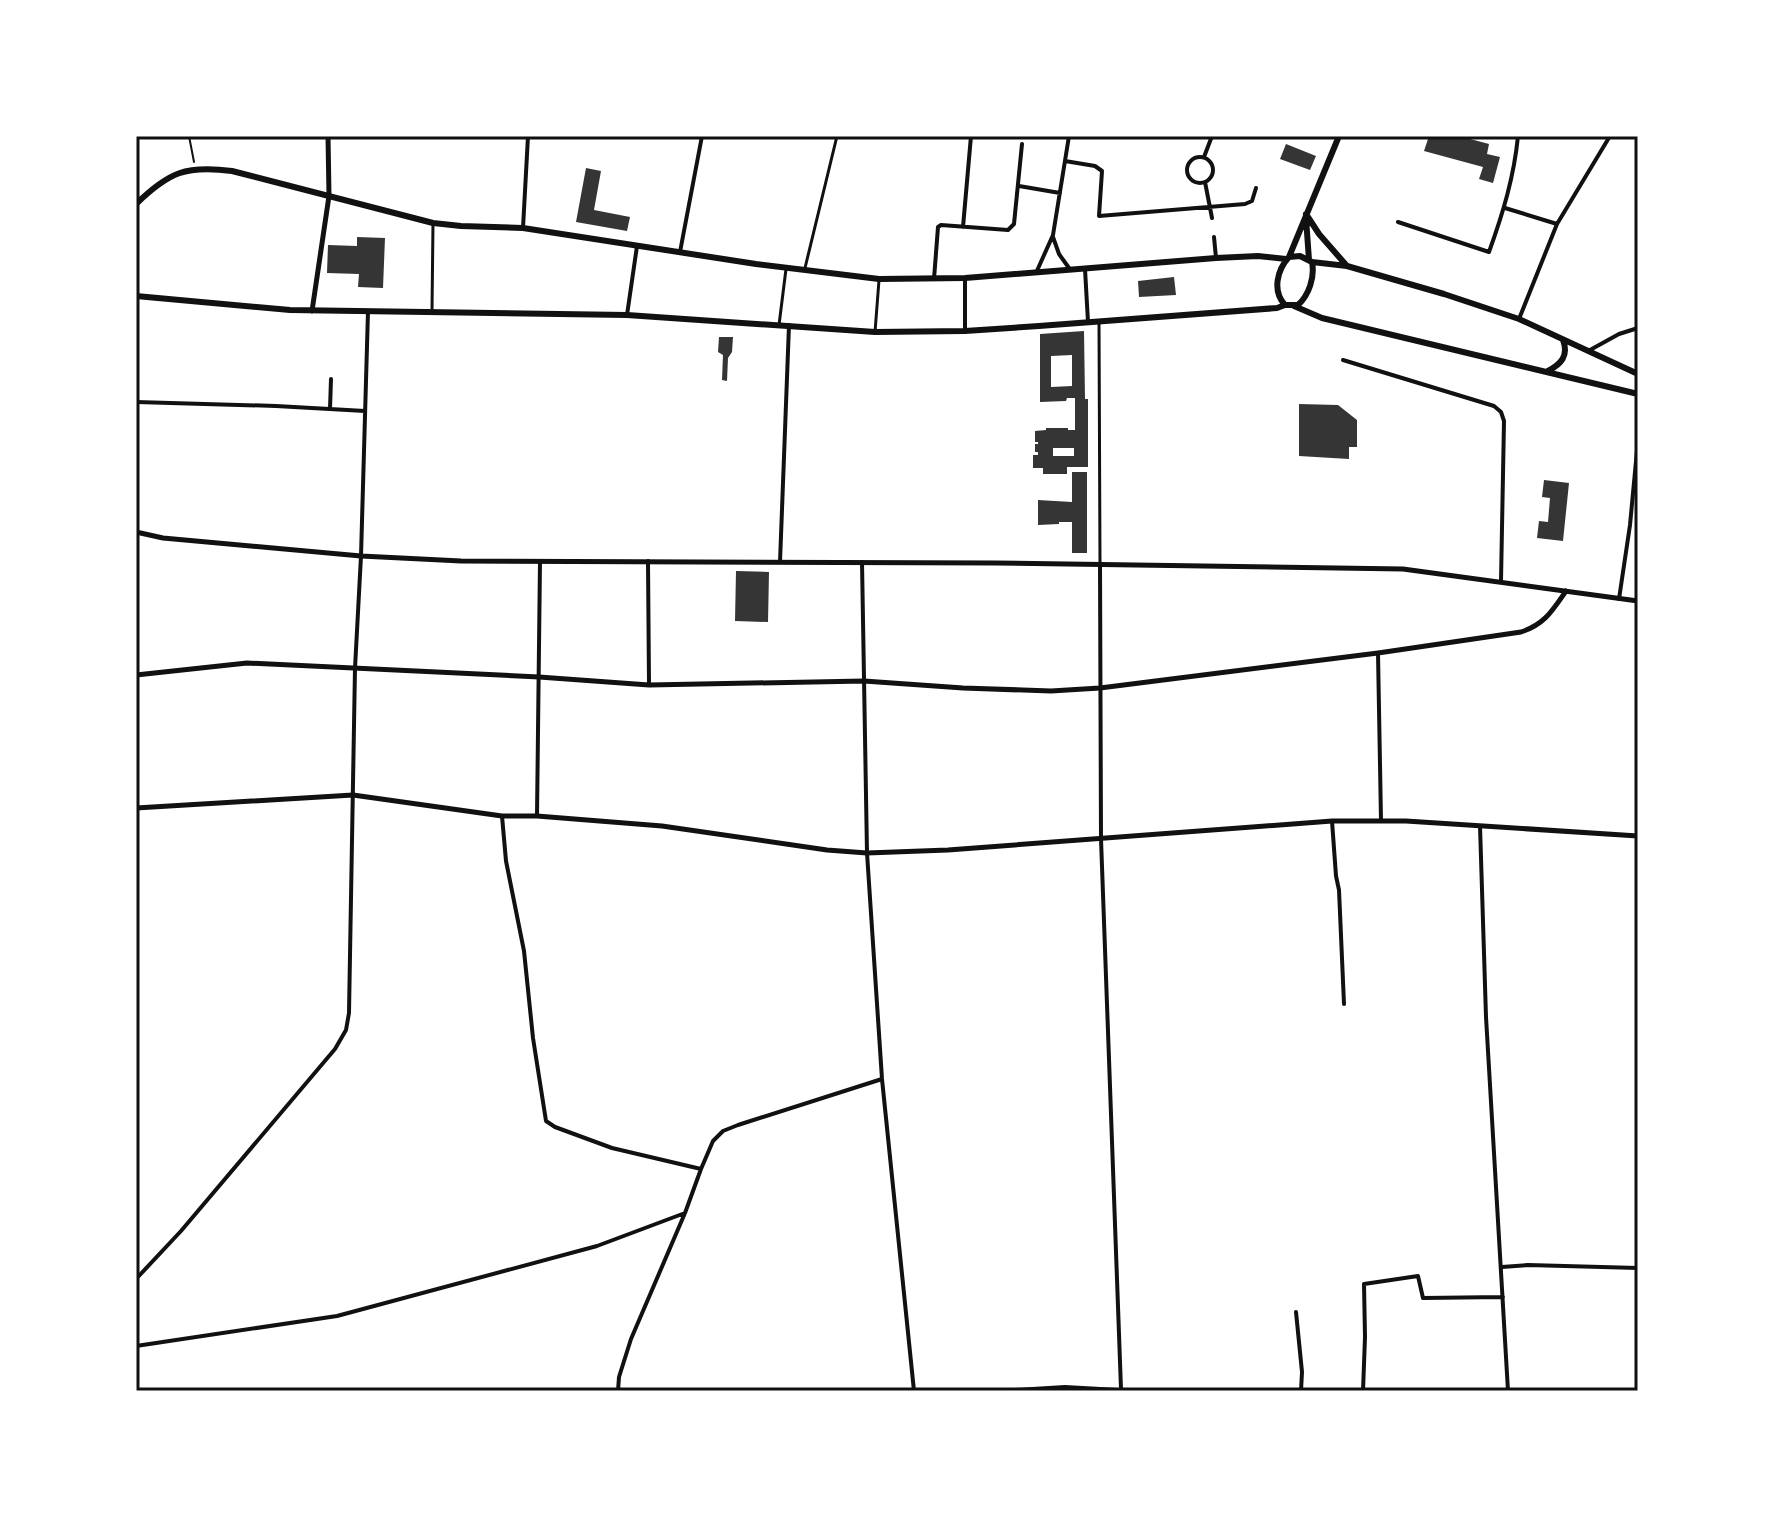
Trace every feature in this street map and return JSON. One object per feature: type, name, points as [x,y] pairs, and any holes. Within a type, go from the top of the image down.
[{"type":"main road","points":[[312,311],[329,196],[328,136]]},
{"type":"main road","points":[[1285,305],[1278,296],[1277,288],[1281,270],[1339,136]]},
{"type":"main road","points":[[136,204],[154,187],[184,171],[195,168],[232,171],[433,223],[523,228],[879,279],[965,278],[1216,258],[1300,256],[1310,261],[1347,266],[1519,319],[1638,374]]},
{"type":"main road","points":[[1294,306],[1306,298],[1312,275],[1306,214]]},
{"type":"main road","points":[[1306,214],[1328,246],[1347,266]]},
{"type":"main road","points":[[136,296],[312,311],[627,315],[875,332],[965,331],[1285,305],[1322,318],[1428,345],[1638,394]]},
{"type":"main road","points":[[1548,371],[1559,365],[1565,356],[1563,340]]},
{"type":"main road","points":[[136,532],[163,538],[361,556],[461,561],[1100,564],[1403,569],[1638,601]]},
{"type":"main road","points":[[136,675],[247,663],[649,685],[864,681],[963,688],[1100,688],[1521,632],[1536,627],[1546,619],[1566,591]]},
{"type":"main road","points":[[136,808],[353,795],[502,816],[662,826],[867,853],[948,850],[1332,821],[1381,820],[1638,836]]},
{"type":"street","points":[[523,228],[528,136]]},
{"type":"street","points":[[680,252],[702,136]]},
{"type":"street","points":[[805,270],[837,136]]},
{"type":"street","points":[[963,227],[971,136]]},
{"type":"street","points":[[1036,273],[1053,235],[1069,136]]},
{"type":"street","points":[[1204,157],[1212,136]]},
{"type":"street","points":[[1398,222],[1489,252],[1515,168],[1518,136]]},
{"type":"street","points":[[1519,319],[1557,224],[1610,136]]},
{"type":"street","points":[[934,279],[938,227],[941,225],[1012,228],[1022,144]]},
{"type":"street","points":[[1198,156],[1209,159],[1214,169],[1213,175],[1205,182],[1194,181],[1187,173],[1189,162],[1198,156]]},
{"type":"street","points":[[1065,161],[1095,166],[1102,171],[1099,216],[1245,204],[1252,201],[1256,188]]},
{"type":"street","points":[[1205,182],[1212,218]]},
{"type":"street","points":[[1018,185],[1060,193]]},
{"type":"street","points":[[1505,208],[1557,224]]},
{"type":"street","points":[[432,311],[433,223]]},
{"type":"street","points":[[1053,235],[1059,254],[1070,270]]},
{"type":"street","points":[[1214,237],[1216,258]]},
{"type":"street","points":[[627,315],[637,246]]},
{"type":"street","points":[[779,325],[786,268]]},
{"type":"street","points":[[1085,269],[1088,322]]},
{"type":"street","points":[[965,278],[965,331]]},
{"type":"street","points":[[875,332],[879,279]]},
{"type":"street","points":[[136,1279],[181,1231],[335,1049],[346,1030],[349,1013],[355,668],[368,311]]},
{"type":"street","points":[[1099,321],[1101,839],[1121,1389]]},
{"type":"street","points":[[780,562],[789,325]]},
{"type":"street","points":[[1588,351],[1619,334],[1638,328]]},
{"type":"street","points":[[1343,360],[1494,406],[1501,412],[1504,421],[1501,582]]},
{"type":"street","points":[[330,409],[331,379]]},
{"type":"street","points":[[136,402],[365,411]]},
{"type":"street","points":[[1619,599],[1638,440]]},
{"type":"street","points":[[537,816],[540,561]]},
{"type":"street","points":[[648,561],[649,685]]},
{"type":"street","points":[[862,562],[867,853],[882,1079],[914,1391]]},
{"type":"street","points":[[1378,653],[1381,820]]},
{"type":"street","points":[[502,816],[506,861],[524,951],[546,1121],[612,1148],[701,1169]]},
{"type":"street","points":[[1332,821],[1339,890],[1344,1004]]},
{"type":"street","points":[[1480,826],[1486,1017],[1508,1391]]},
{"type":"street","points":[[618,1391],[619,1377],[631,1339],[713,1141],[723,1131],[882,1079]]},
{"type":"street","points":[[136,1346],[337,1316],[597,1246],[685,1213]]},
{"type":"street","points":[[1502,1267],[1638,1268]]},
{"type":"street","points":[[1363,1391],[1364,1284],[1418,1276],[1423,1298],[1503,1297]]},
{"type":"street","points":[[1296,1312],[1301,1391]]},
{"type":"street","points":[[999,1391],[1065,1387],[1136,1391]]},
{"type":"path","points":[[189,136],[195,168]]},
{"type":"building","points":[[1429,136],[1459,136],[1489,144],[1487,154],[1500,157],[1493,183],[1479,179],[1483,167],[1424,151]]},
{"type":"building","points":[[1286,144],[1316,156],[1310,170],[1280,159]]},
{"type":"building","points":[[586,168],[601,171],[594,210],[630,217],[627,231],[576,222]]},
{"type":"building","points":[[357,237],[385,238],[383,288],[358,287],[359,274],[327,273],[328,245],[357,246]]},
{"type":"building","points":[[1174,277],[1176,295],[1139,297],[1138,281]]},
{"type":"building","points":[[1084,331],[1088,467],[1067,467],[1067,474],[1043,474],[1043,468],[1033,468],[1033,455],[1038,455],[1035,452],[1038,442],[1035,442],[1035,431],[1046,428],[1075,430],[1075,398],[1040,402],[1040,334]],"holes":[[[1072,355],[1072,386],[1051,387],[1051,356]],[[1053,448],[1074,448],[1074,456],[1053,456]]]},
{"type":"building","points":[[719,337],[733,337],[727,381],[722,380],[723,355],[718,352]]},
{"type":"building","points":[[1299,404],[1338,405],[1357,420],[1357,447],[1349,447],[1349,459],[1299,456]]},
{"type":"building","points":[[1072,472],[1087,472],[1087,553],[1072,553],[1072,522],[1038,525],[1038,500],[1072,502]]},
{"type":"building","points":[[1544,480],[1569,483],[1563,541],[1537,538],[1539,521],[1548,522],[1550,498],[1542,497]]},
{"type":"building","points":[[736,571],[769,572],[768,622],[735,621]]}]
